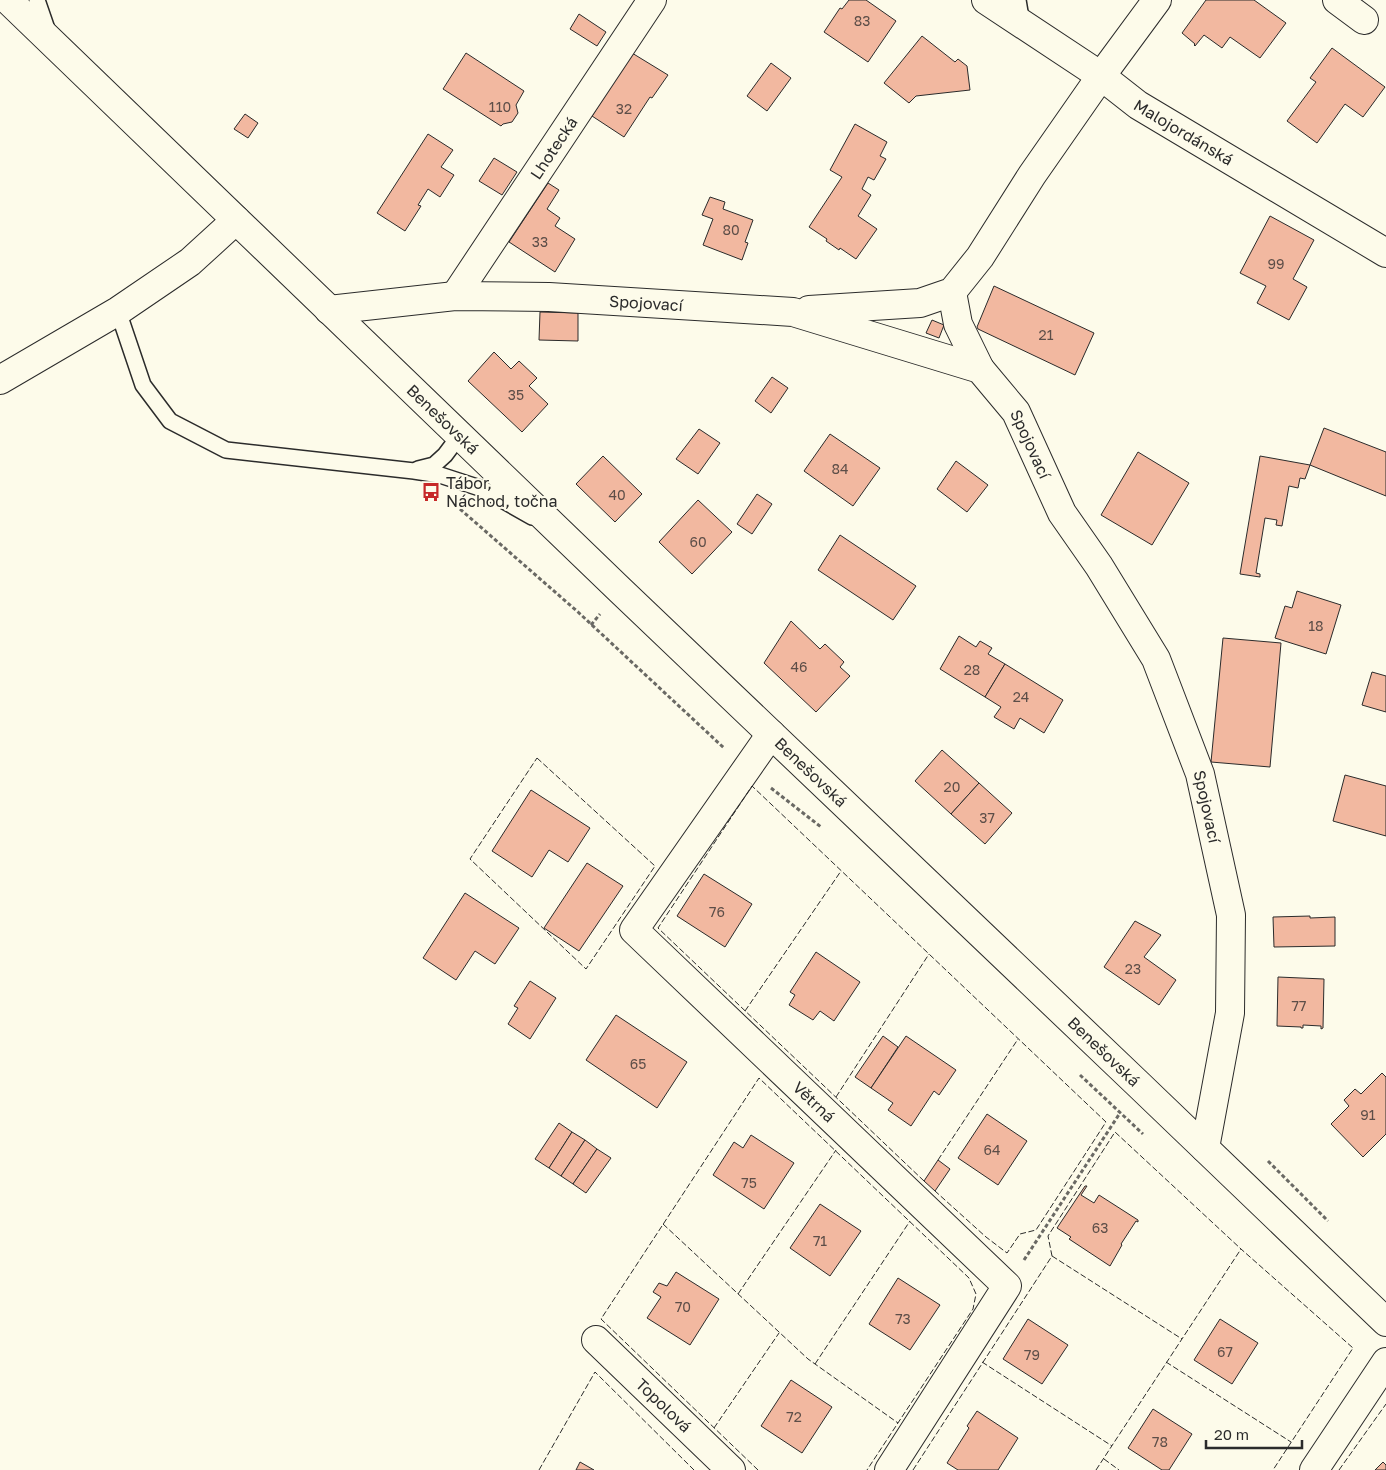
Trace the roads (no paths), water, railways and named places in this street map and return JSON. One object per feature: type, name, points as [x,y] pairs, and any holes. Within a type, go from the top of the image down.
[{"type":"street","name":"Benešovská","points":[[8,0],[1386,1322]]},
{"type":"street","name":"Lhotecká","points":[[455,296],[652,0]]},
{"type":"street","name":"Malojordánská","points":[[986,0],[1020,12],[1138,105],[1386,253]]},
{"type":"street","points":[[793,312],[920,303],[952,292],[980,256],[1032,175],[1157,0]]},
{"type":"street","points":[[1337,0],[1364,20]]},
{"type":"street","points":[[0,380],[118,311],[190,262],[236,220]]},
{"type":"street","points":[[952,292],[958,324],[980,369]]},
{"type":"street","name":"Spojovací","points":[[329,310],[455,296],[549,296],[793,312],[980,369],[1016,412],[1062,513],[1099,566],[1156,659],[1200,774],[1231,915],[1230,1013],[1205,1148]]},
{"type":"street","name":"Větrná","points":[[771,734],[634,930],[1008,1286],[889,1470]]},
{"type":"street","name":"Topolová","points":[[596,1340],[731,1470]]},
{"type":"street","points":[[1314,1470],[1386,1362]]},
{"type":"lane","points":[[37,0],[51,42]]},
{"type":"lane","points":[[118,311],[143,385],[170,421],[226,450],[414,470],[440,475],[482,490],[562,533]]},
{"type":"lane","points":[[414,470],[434,465],[446,454],[460,435]]},
{"type":"place","name":"Tábor, Náchod, točna","points":[[431,492]]}]
